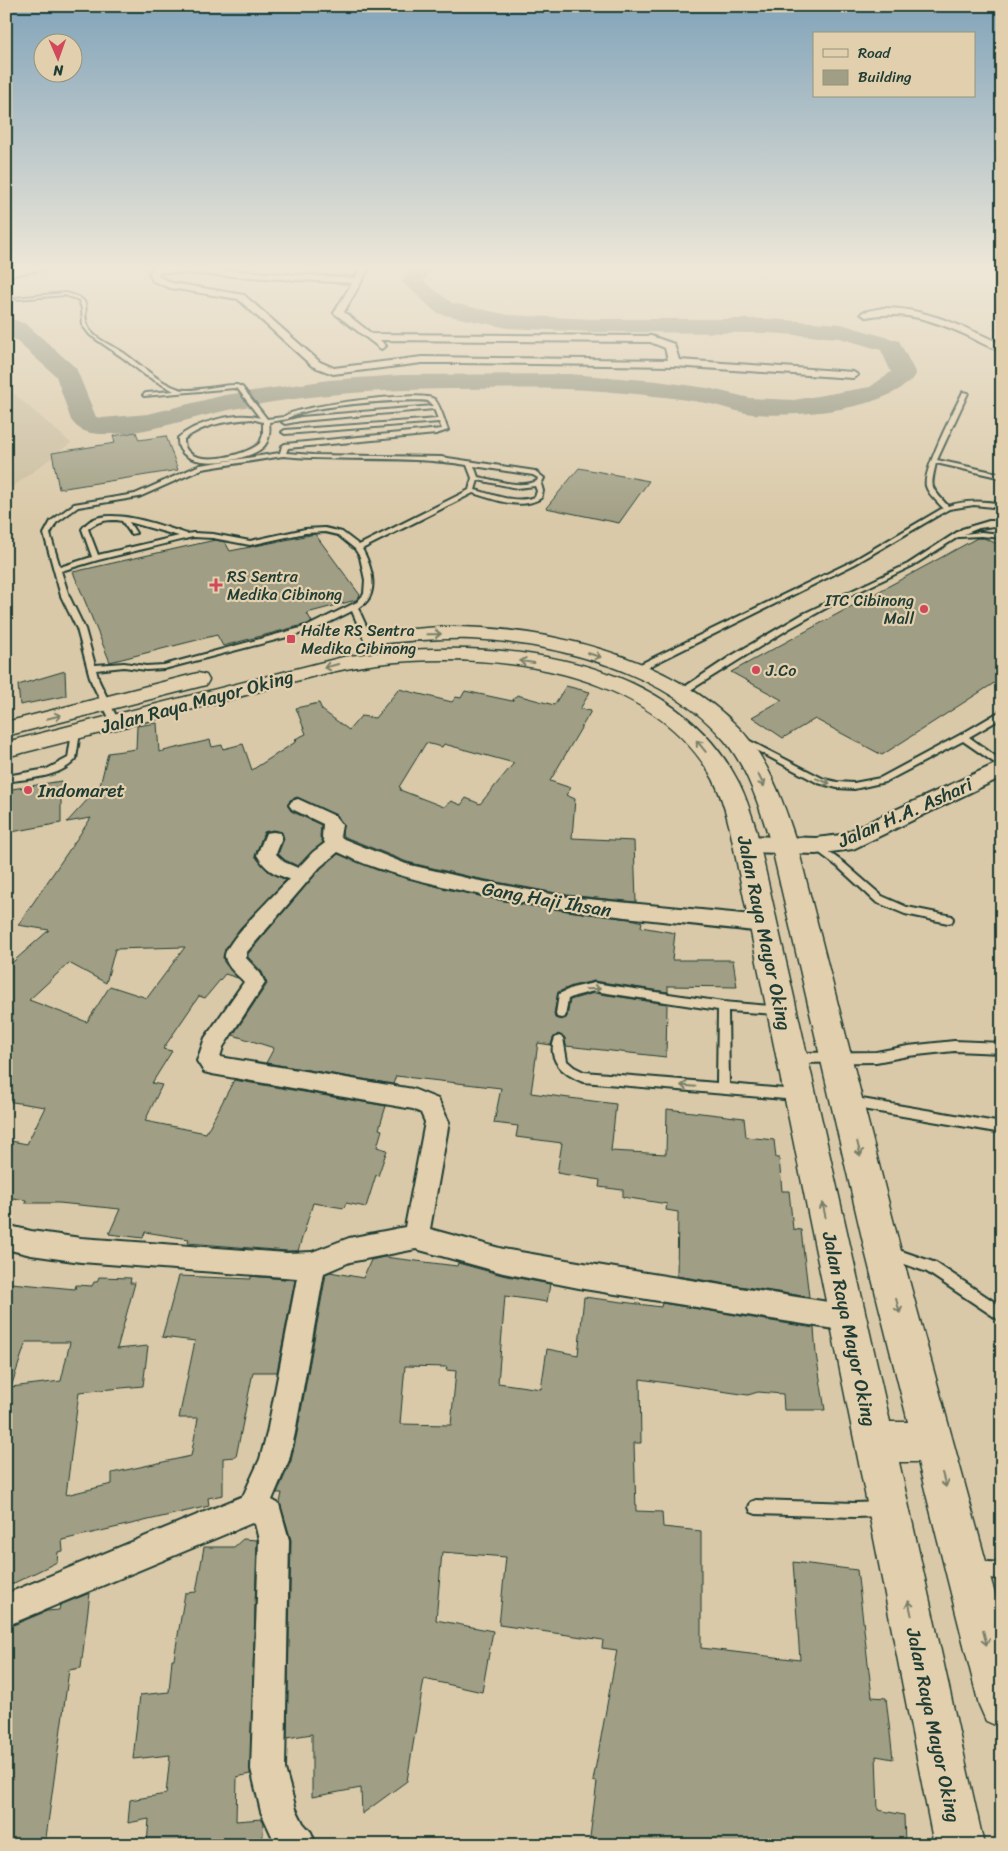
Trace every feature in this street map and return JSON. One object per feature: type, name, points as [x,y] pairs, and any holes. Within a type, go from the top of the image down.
[{"type":"main road","name":"Jalan Raya Mayor Oking","points":[[6,750],[76,732],[111,713],[337,644],[422,634],[500,635],[589,654],[635,670],[676,690],[715,718],[733,736],[759,776],[772,805],[784,844],[883,1251],[933,1442],[984,1570],[1002,1705]]},
{"type":"main road","name":"Jalan Raya Mayor Oking","points":[[6,729],[111,713],[370,657],[439,653],[491,657],[565,668],[618,686],[655,704],[693,736],[718,768],[733,795],[746,844],[889,1508],[958,1845]]},
{"type":"main road","points":[[874,1442],[933,1442]]},
{"type":"street","points":[[302,351],[316,364],[326,369],[341,371],[402,362],[461,360],[674,363],[853,375]]},
{"type":"street","points":[[388,351],[402,362]]},
{"type":"street","points":[[671,351],[674,363]]},
{"type":"street","name":"Jalan H.A. Ashari","points":[[746,844],[816,846],[845,843],[869,833],[1002,766]]},
{"type":"street","points":[[298,805],[329,820],[333,825],[331,837],[337,844],[324,851],[311,862],[303,876],[234,954],[237,963],[253,977],[255,983],[213,1044],[208,1061],[212,1065],[413,1099],[430,1105],[435,1112],[437,1122],[416,1237]]},
{"type":"street","points":[[273,838],[266,855],[270,863],[303,876]]},
{"type":"street","name":"Gang Haji Ihsan","points":[[337,844],[350,851],[403,870],[476,887],[567,904],[763,924]]},
{"type":"street","points":[[6,1237],[31,1243],[82,1250],[287,1266],[312,1265],[349,1250],[416,1237],[502,1260],[566,1273],[847,1318]]},
{"type":"street","points":[[6,1610],[254,1507],[274,1460],[281,1433],[312,1265]]},
{"type":"street","points":[[254,1507],[268,1515],[274,1540],[268,1769],[279,1812],[290,1836],[298,1845]]},
{"type":"lane","points":[[118,351],[150,376],[179,391]]},
{"type":"lane","points":[[146,395],[229,386],[240,388],[266,421],[268,434],[260,446],[249,452],[219,460],[194,460]]},
{"type":"lane","points":[[947,508],[930,490],[928,484],[934,461],[965,393]]},
{"type":"lane","points":[[283,454],[285,446],[285,420],[289,414],[304,410],[403,398],[430,399],[435,403],[445,430],[285,446]]},
{"type":"lane","points":[[200,467],[184,453],[180,445],[181,438],[196,427],[214,422],[252,417],[266,421],[301,419],[436,407]]},
{"type":"lane","points":[[284,432],[442,420]]},
{"type":"lane","points":[[111,713],[94,681],[82,629],[66,596],[47,534],[53,522],[70,508],[88,502],[137,496],[200,467],[283,454],[314,457],[441,459],[538,474],[541,478],[538,484],[540,491],[538,498],[527,501],[499,498],[472,491],[358,548]]},
{"type":"lane","points":[[934,461],[1002,476]]},
{"type":"lane","points":[[470,464],[475,478],[472,491]]},
{"type":"lane","points":[[475,478],[522,486],[538,484]]},
{"type":"lane","points":[[635,670],[853,563],[947,508],[975,502],[1002,506]]},
{"type":"lane","points":[[124,518],[133,533]]},
{"type":"lane","points":[[96,558],[85,530],[88,525],[95,521],[133,519],[186,536]]},
{"type":"lane","points":[[676,690],[824,606],[911,565],[955,537],[979,525],[1002,523]]},
{"type":"lane","points":[[57,570],[96,558],[186,536],[213,536],[250,543],[305,531],[326,530],[340,533],[358,548],[363,556],[370,580],[364,601],[311,628],[164,667],[146,668],[124,665],[91,668]]},
{"type":"lane","points":[[955,537],[981,534],[1002,536]]},
{"type":"lane","points":[[354,607],[368,639]]},
{"type":"lane","points":[[733,736],[822,781],[837,785],[854,786],[882,780],[963,738],[1002,714]]},
{"type":"lane","points":[[6,779],[53,771],[64,766],[72,759],[76,732]]},
{"type":"lane","points":[[963,738],[1002,766]]},
{"type":"lane","points":[[816,846],[841,865],[879,899],[905,910],[948,919]]},
{"type":"lane","points":[[561,1014],[564,997],[572,992],[594,987],[723,1006],[782,1010]]},
{"type":"lane","points":[[723,1006],[723,1089]]},
{"type":"lane","points":[[558,1041],[558,1058],[563,1067],[583,1077],[800,1095]]},
{"type":"lane","points":[[792,1058],[876,1056],[954,1046],[1002,1048]]},
{"type":"lane","points":[[847,1101],[1002,1128]]},
{"type":"lane","points":[[883,1251],[931,1267],[1002,1315]]},
{"type":"lane","points":[[756,1507],[855,1510],[889,1508]]},
{"type":"shaded area","points":[[6,387],[71,443],[6,492]]},
{"type":"building","points":[[136,432],[139,440],[166,436],[178,470],[59,489],[52,453],[115,443],[113,436]]},
{"type":"building","points":[[579,468],[649,481],[619,523],[546,508]]},
{"type":"building","name":"RS Sentra Medika Cibinong","points":[[315,534],[360,595],[356,600],[307,613],[312,622],[307,624],[223,646],[217,635],[110,662],[73,572],[215,540],[225,542],[230,551]]},
{"type":"building","name":"ITC Cibinong Mall","points":[[977,538],[984,538],[1002,546],[1002,678],[882,755],[815,719],[783,738],[752,717],[782,700],[731,672]]},
{"type":"building","points":[[65,671],[66,696],[20,705],[18,685]]},
{"type":"building","points":[[566,686],[590,692],[580,709],[591,711],[550,781],[571,788],[566,795],[575,799],[572,838],[634,841],[636,902],[567,895],[475,878],[407,862],[345,837],[342,835],[343,824],[336,815],[297,797],[290,800],[288,806],[291,811],[321,825],[320,837],[323,842],[298,866],[285,860],[278,854],[284,839],[282,832],[273,830],[264,832],[255,856],[269,872],[286,880],[240,928],[225,949],[224,962],[238,978],[225,974],[205,998],[199,996],[163,1049],[172,1051],[152,1083],[162,1085],[145,1121],[206,1133],[234,1080],[386,1106],[379,1129],[382,1130],[377,1147],[387,1150],[378,1176],[376,1175],[366,1207],[346,1203],[344,1208],[313,1203],[298,1251],[287,1251],[188,1243],[189,1239],[145,1232],[143,1238],[109,1234],[120,1209],[59,1203],[25,1203],[26,1200],[6,1197],[6,1140],[27,1144],[45,1107],[6,1101],[6,968],[49,930],[18,925],[91,818],[67,822],[100,786],[108,753],[136,749],[137,726],[157,723],[159,752],[210,740],[212,747],[222,745],[223,749],[243,744],[252,770],[297,741],[295,739],[306,734],[296,708],[319,703],[322,710],[349,730],[361,716],[375,718],[399,689],[452,702],[456,697],[461,698],[465,691],[512,701],[517,695],[554,705]],"holes":[[[426,743],[442,747],[444,744],[514,763],[480,804],[466,798],[461,805],[451,801],[444,807],[400,790],[401,788],[399,787]],[[185,947],[147,998],[110,986],[87,1022],[29,1000],[69,963],[106,983],[115,949]]]},
{"type":"building","points":[[61,781],[61,823],[6,833],[6,790]]},
{"type":"building","points":[[338,854],[377,870],[446,889],[524,905],[636,920],[642,922],[641,927],[675,933],[672,960],[733,960],[737,987],[668,986],[668,992],[594,981],[572,986],[558,992],[554,1014],[555,1018],[561,1020],[567,1017],[570,1000],[594,993],[667,1004],[666,1057],[566,1046],[565,1038],[558,1034],[553,1038],[551,1045],[538,1043],[531,1093],[616,1104],[611,1151],[666,1154],[667,1109],[744,1118],[746,1137],[774,1140],[776,1158],[779,1158],[782,1191],[789,1191],[793,1229],[801,1230],[809,1297],[677,1276],[678,1212],[666,1210],[667,1204],[623,1197],[623,1190],[599,1187],[600,1180],[557,1173],[562,1143],[516,1137],[518,1126],[494,1123],[501,1088],[396,1076],[393,1084],[266,1063],[274,1048],[233,1035],[267,984],[262,972],[248,957],[248,954],[321,868]]},
{"type":"building","points":[[384,1257],[457,1266],[458,1263],[502,1275],[550,1284],[547,1302],[505,1296],[498,1383],[541,1389],[547,1349],[578,1355],[584,1297],[661,1307],[662,1303],[814,1328],[825,1410],[784,1410],[783,1394],[758,1392],[748,1395],[640,1379],[641,1443],[634,1443],[636,1511],[662,1512],[663,1527],[701,1531],[701,1648],[800,1660],[793,1562],[857,1570],[872,1697],[886,1698],[893,1759],[876,1756],[878,1810],[904,1815],[905,1845],[589,1845],[597,1782],[593,1781],[617,1650],[602,1648],[603,1640],[499,1625],[506,1557],[442,1552],[436,1620],[493,1631],[482,1692],[424,1679],[407,1781],[362,1814],[361,1788],[312,1797],[312,1734],[287,1738],[291,1540],[280,1503],[282,1493],[277,1493],[291,1461],[326,1274],[330,1272],[363,1278],[371,1260]],"holes":[[[405,1366],[447,1367],[446,1370],[456,1371],[451,1425],[400,1424]]]},
{"type":"building","points":[[179,1276],[251,1279],[251,1276],[295,1280],[277,1372],[253,1372],[236,1457],[223,1458],[223,1495],[208,1498],[209,1506],[62,1540],[63,1551],[58,1552],[57,1562],[6,1587],[6,1294],[11,1283],[75,1289],[76,1285],[92,1286],[99,1277],[131,1278],[130,1283],[135,1283],[117,1349],[148,1346],[143,1386],[79,1392],[66,1495],[112,1484],[112,1473],[191,1456],[198,1418],[179,1418],[195,1341],[162,1337]],"holes":[[[26,1342],[70,1342],[61,1381],[11,1387]]]},
{"type":"building","points":[[243,1539],[257,1540],[250,1774],[237,1777],[236,1821],[262,1819],[264,1823],[262,1845],[147,1845],[149,1819],[128,1823],[130,1800],[166,1794],[170,1755],[133,1759],[140,1695],[169,1692],[172,1659],[174,1659],[185,1593],[196,1592],[204,1547],[234,1547]]},
{"type":"building","points":[[90,1593],[81,1668],[69,1670],[45,1845],[6,1845],[6,1628],[47,1611],[59,1610],[60,1605]]},
{"type":"waterway","points":[[43,351],[67,373],[84,420],[89,425],[102,426],[148,422],[225,403],[329,387],[401,382],[570,381],[657,388],[707,396],[750,406],[794,408],[879,392],[904,374],[893,351]]},
{"type":"place","name":"RS Sentra Medika Cibinong","points":[[216,585]]},
{"type":"place","name":"ITC Cibinong Mall","points":[[924,609]]},
{"type":"place","name":"Halte RS Sentra Medika Cibinong","points":[[291,639]]},
{"type":"place","name":"J.Co","points":[[756,670]]},
{"type":"place","name":"Indomaret","points":[[28,790]]}]
